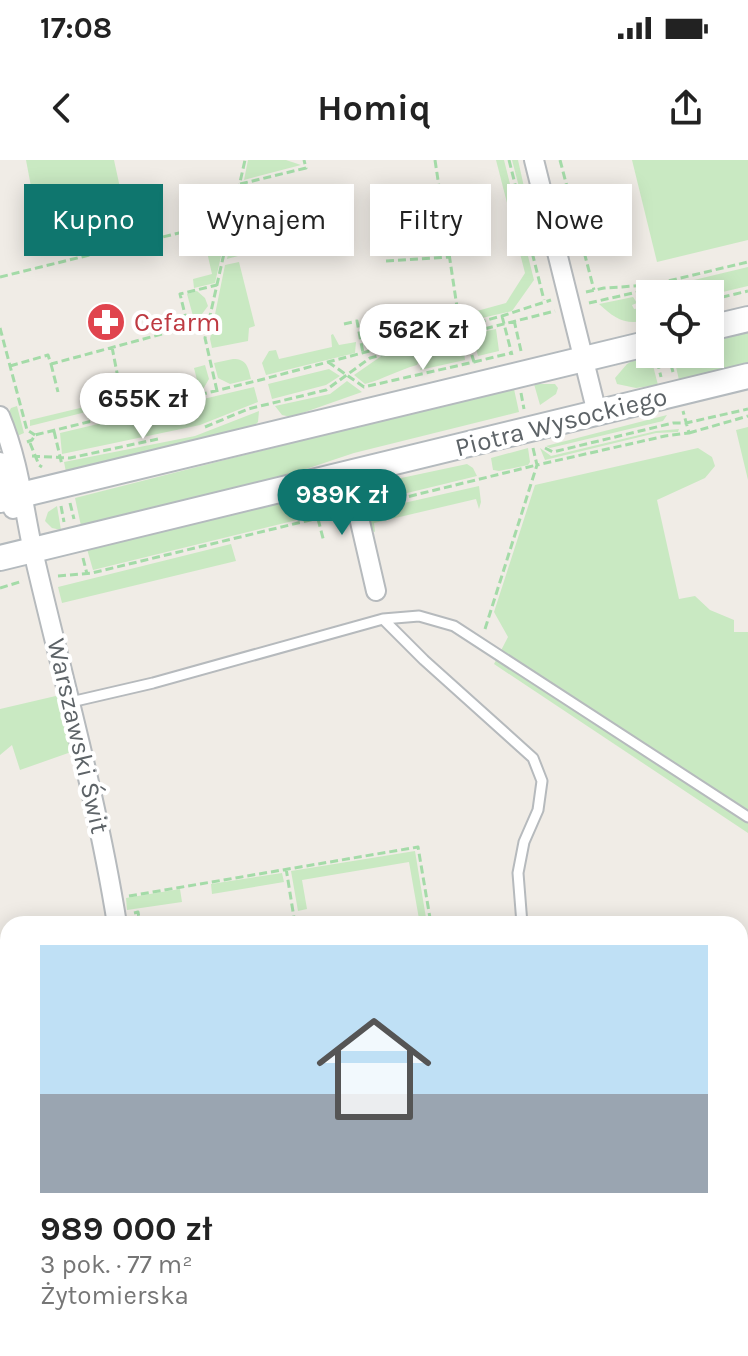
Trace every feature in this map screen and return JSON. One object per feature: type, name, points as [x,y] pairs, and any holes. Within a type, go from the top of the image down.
[{"type":"main road","points":[[724,325],[748,319]]},
{"type":"main road","points":[[11,498],[636,346]]},
{"type":"main road","name":"Piotra Wysockiego","points":[[0,558],[748,376]]},
{"type":"street","points":[[534,160],[597,413]]},
{"type":"street","points":[[0,416],[23,448],[11,498]]},
{"type":"street","points":[[0,462],[11,498]]},
{"type":"street","points":[[349,474],[376,591]]},
{"type":"street","name":"Warszawski Świt","points":[[11,498],[47,578],[71,702],[95,802],[115,916]]},
{"type":"lane","points":[[71,702],[153,683],[383,619],[419,616],[454,626],[748,817]]},
{"type":"lane","points":[[383,619],[533,758],[542,781],[538,810],[524,842],[518,873],[521,916]]},
{"type":"path","points":[[245,160],[240,184],[306,168],[304,161],[296,160]]},
{"type":"path","points":[[435,160],[462,326],[474,362]]},
{"type":"path","points":[[509,160],[544,302]]},
{"type":"path","points":[[560,160],[594,290]]},
{"type":"path","points":[[0,277],[179,233]]},
{"type":"path","points":[[217,391],[205,338],[224,256]]},
{"type":"path","points":[[386,261],[451,257]]},
{"type":"path","points":[[672,280],[748,262]]},
{"type":"path","points":[[188,327],[180,294],[217,285]]},
{"type":"path","points":[[23,448],[35,435],[363,353],[544,302],[570,302],[594,290],[636,286]]},
{"type":"path","points":[[724,297],[748,291]]},
{"type":"path","points":[[201,429],[248,409],[326,390],[370,358],[570,302],[636,292]]},
{"type":"path","points":[[344,324],[357,321],[363,353]]},
{"type":"path","points":[[51,364],[188,327],[206,331]]},
{"type":"path","points":[[0,328],[27,430],[35,435]]},
{"type":"path","points":[[112,347],[118,378]]},
{"type":"path","points":[[328,362],[364,387],[511,353]]},
{"type":"path","points":[[10,366],[48,355],[58,392]]},
{"type":"path","points":[[689,433],[748,416]]},
{"type":"path","points":[[23,448],[35,456],[70,458],[143,440],[165,438]]},
{"type":"path","points":[[23,448],[35,456],[42,467],[62,468]]},
{"type":"path","points":[[0,588],[92,573],[537,465],[488,617]]},
{"type":"path","points":[[318,519],[324,542]]},
{"type":"path","points":[[123,897],[418,847],[430,916]]},
{"type":"path","points":[[286,868],[294,916]]},
{"type":"green space","points":[[26,160],[114,160],[119,184],[30,184]]},
{"type":"green space","points":[[248,160],[286,160],[301,165],[244,180]]},
{"type":"green space","points":[[496,160],[504,160],[510,184],[507,184],[507,203]]},
{"type":"green space","points":[[512,160],[518,160],[523,184],[518,184]]},
{"type":"green space","points":[[632,160],[748,160],[748,240],[657,262]]},
{"type":"green space","points":[[208,256],[221,256],[215,283],[194,288],[193,279],[212,274]]},
{"type":"green space","points":[[521,256],[528,256],[534,280],[512,311],[469,321],[466,314],[506,303],[525,273]]},
{"type":"green space","points":[[239,262],[255,326],[249,328],[248,341],[212,348],[210,339],[225,265]]},
{"type":"green space","points":[[748,267],[748,286],[724,292],[724,280],[694,280]]},
{"type":"green space","points":[[197,291],[208,306],[202,314],[193,316],[187,294]]},
{"type":"green space","points":[[633,297],[636,302],[632,305],[636,309],[636,322],[619,319],[599,304]]},
{"type":"green space","points":[[451,318],[450,325],[369,344],[367,338]]},
{"type":"green space","points":[[496,329],[499,351],[478,356],[472,334]]},
{"type":"green space","points":[[748,329],[748,364],[679,380],[676,368],[724,368],[724,335]]},
{"type":"green space","points":[[333,334],[339,345],[356,342],[355,353],[266,375],[262,363],[269,351],[276,350],[279,359],[332,347]]},
{"type":"green space","points":[[462,337],[465,360],[420,370],[431,344]]},
{"type":"green space","points":[[427,346],[417,365],[365,384],[354,375],[380,357]]},
{"type":"green space","points":[[233,359],[244,362],[251,379],[230,384],[218,378],[214,363]]},
{"type":"green space","points":[[636,359],[636,368],[654,368],[658,385],[636,388],[617,384],[615,378]]},
{"type":"green space","points":[[205,365],[209,379],[202,391],[88,419],[86,412],[30,426],[30,420],[197,380],[194,368]]},
{"type":"green space","points":[[329,369],[340,376],[326,385],[272,399],[268,384]]},
{"type":"green space","points":[[347,381],[362,392],[291,417],[282,415],[275,406],[330,394]]},
{"type":"green space","points":[[534,384],[555,384],[558,388],[556,394],[540,405]]},
{"type":"green space","points":[[254,387],[258,402],[200,425],[62,454],[60,433]]},
{"type":"green space","points":[[514,389],[519,412],[354,453],[285,476],[81,526],[75,498]]},
{"type":"green space","points":[[17,406],[24,433],[15,437],[8,414],[11,408]]},
{"type":"green space","points":[[259,411],[258,422],[253,427],[66,472],[64,462],[195,436]]},
{"type":"green space","points":[[667,415],[663,421],[550,448],[546,446]]},
{"type":"green space","points":[[748,427],[748,480],[736,430]]},
{"type":"green space","points":[[679,429],[678,432],[656,433],[545,460],[540,448],[551,456],[656,431]]},
{"type":"green space","points":[[528,448],[528,465],[493,470],[491,458]]},
{"type":"green space","points":[[698,448],[712,457],[715,466],[705,478],[657,500],[679,599],[695,596],[710,610],[734,620],[734,632],[748,632],[748,833],[494,664],[508,637],[494,612],[535,485]]},
{"type":"green space","points":[[467,464],[477,476],[362,504],[363,492],[373,484]]},
{"type":"green space","points":[[479,486],[479,509],[476,499],[374,523],[375,532],[369,530],[364,512]]},
{"type":"green space","points":[[329,490],[342,493],[346,508],[93,570],[87,549]]},
{"type":"green space","points":[[57,506],[61,530],[52,528],[45,521],[48,512]]},
{"type":"green space","points":[[231,544],[236,561],[62,603],[58,587]]},
{"type":"green space","points":[[60,695],[74,751],[20,770],[12,745],[0,755],[0,709]]},
{"type":"green space","points":[[415,851],[426,916],[418,916],[409,862],[302,880],[307,909],[298,911],[291,871]]},
{"type":"green space","points":[[282,873],[284,882],[212,894],[211,884]]},
{"type":"green space","points":[[180,889],[182,902],[127,910],[126,898]]},
{"type":"place","name":"Cefarm","points":[[106,322]]}]
